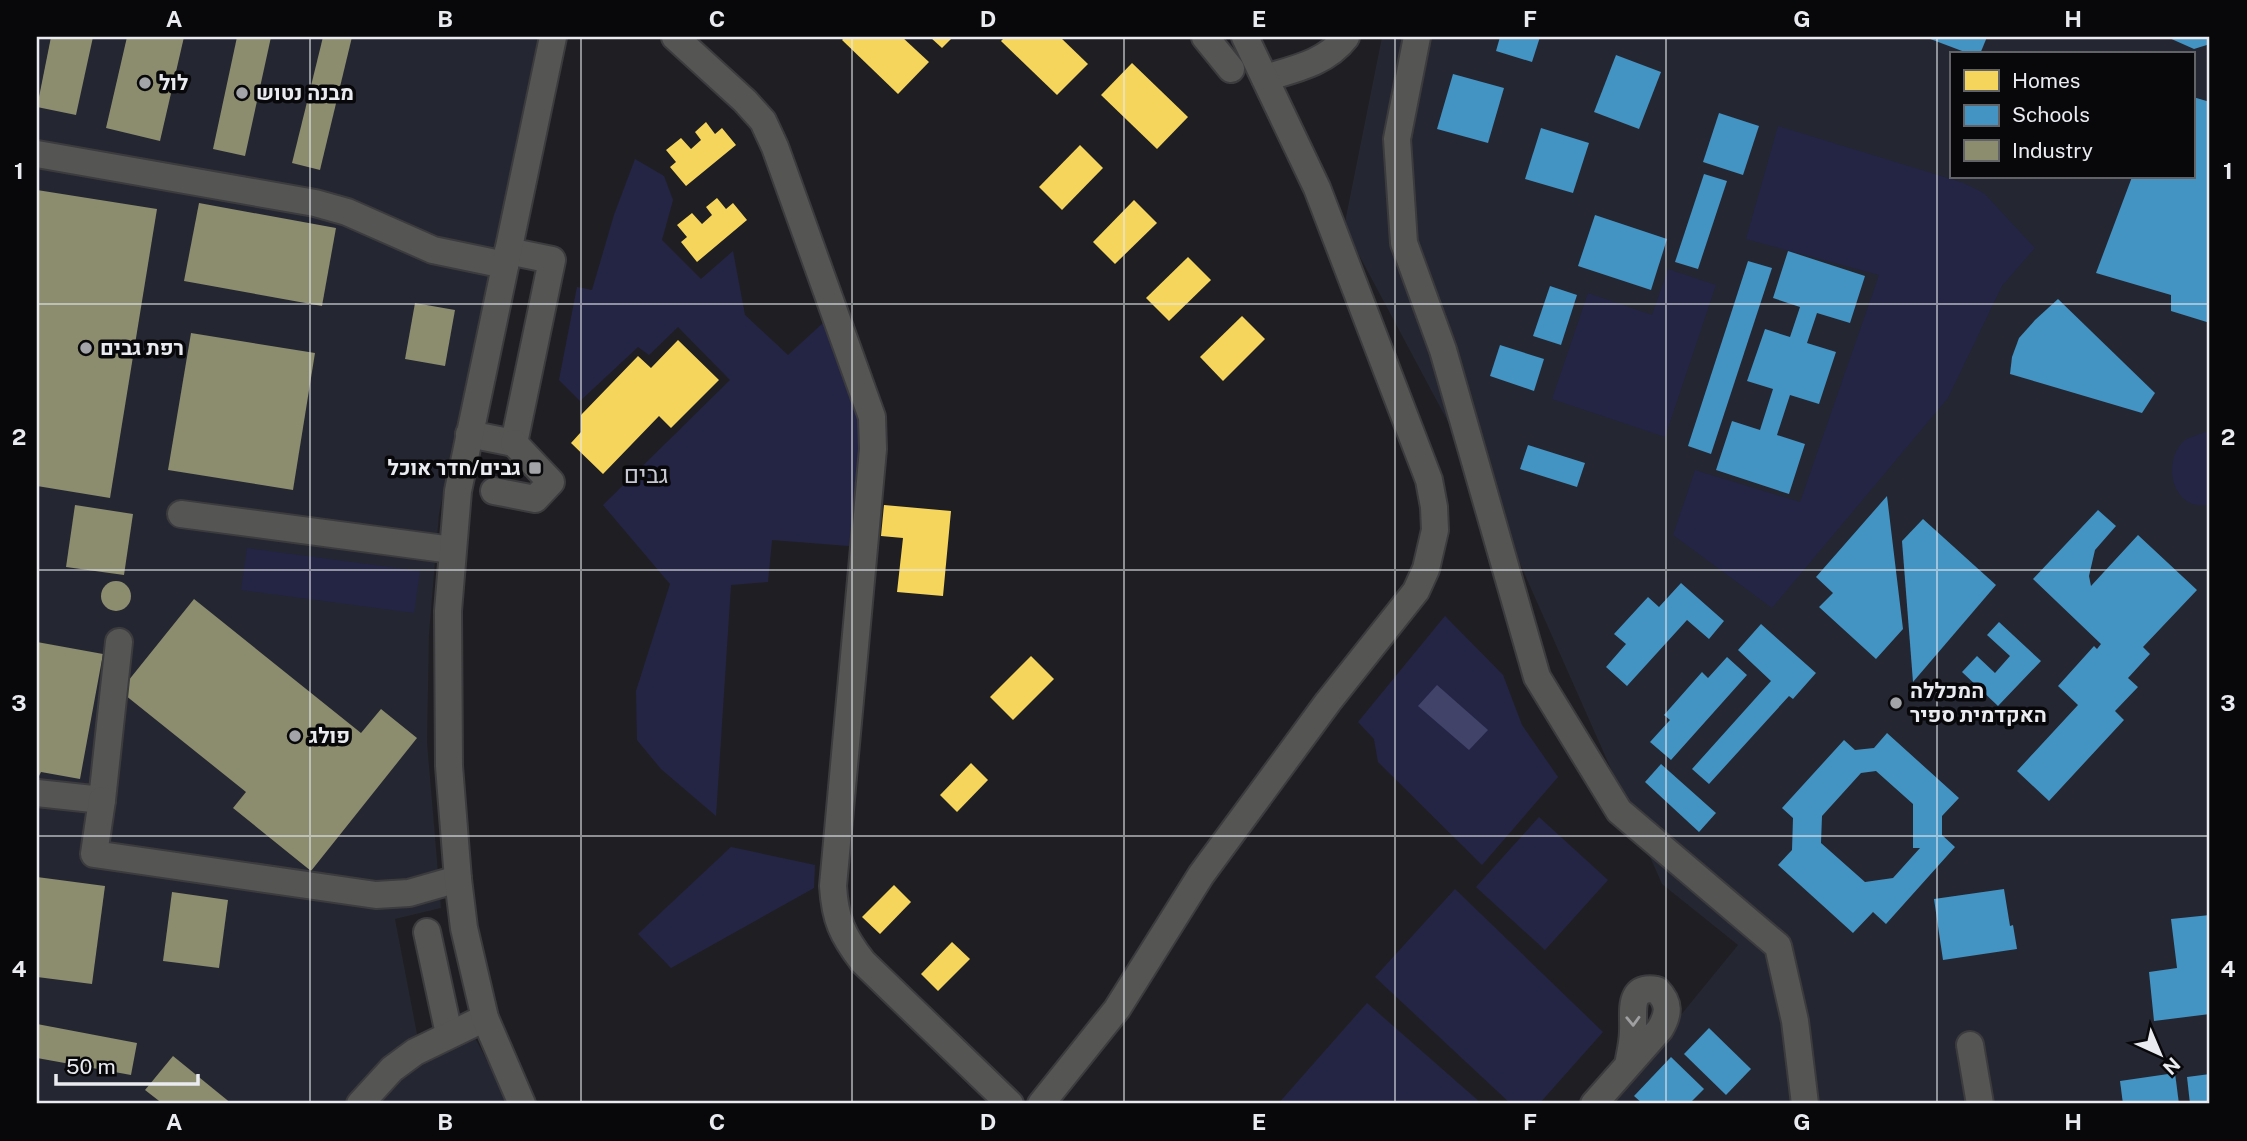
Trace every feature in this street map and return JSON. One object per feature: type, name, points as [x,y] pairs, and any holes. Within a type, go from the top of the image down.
[{"type":"street","points":[[522,1104],[485,1018],[472,971],[458,879],[449,766],[448,611],[458,491],[553,37]]},
{"type":"street","points":[[675,37],[763,121],[783,169],[872,417],[873,449],[833,886],[835,911],[845,939],[863,962],[1010,1104]]},
{"type":"street","points":[[1206,37],[1231,69]]},
{"type":"street","points":[[1041,1104],[1117,1009],[1201,875],[1328,702],[1416,591],[1432,549],[1434,508],[1429,480],[1317,188],[1245,37]]},
{"type":"street","points":[[1265,78],[1312,64],[1328,55],[1346,37]]},
{"type":"street","points":[[1417,37],[1397,139],[1404,243],[1443,350],[1537,677],[1619,811],[1778,946],[1795,1021],[1805,1104]]},
{"type":"street","points":[[37,154],[315,203],[346,212],[433,250],[552,260],[514,443]]},
{"type":"street","points":[[469,434],[514,443],[551,482],[535,499],[494,491]]},
{"type":"street","points":[[181,514],[452,550]]},
{"type":"street","points":[[119,642],[94,854],[376,895],[409,893],[458,879]]},
{"type":"street","points":[[37,793],[102,800]]},
{"type":"street","points":[[427,932],[449,1034]]},
{"type":"street","points":[[360,1104],[392,1069],[415,1052],[485,1018]]},
{"type":"street","points":[[1970,1045],[1980,1104]]},
{"type":"street","points":[[1594,1104],[1628,1065]]},
{"type":"shaded area","points":[[37,37],[538,37],[439,514],[429,634],[427,742],[441,908],[395,919],[422,1060],[473,1034],[510,1104],[37,1104]]},
{"type":"shaded area","name":"המכללה האקדמית ספיר","points":[[1382,37],[2210,37],[2210,1104],[1608,1104],[1738,945],[1662,884],[1501,521],[1344,227]]},
{"type":"shaded area","points":[[1778,126],[1964,183],[1984,193],[2035,248],[2002,286],[1948,398],[1772,608],[1673,535],[1695,470],[1800,502],[1879,275],[1746,239]]},
{"type":"shaded area","points":[[635,159],[664,176],[673,200],[662,240],[701,279],[733,251],[745,315],[788,355],[823,323],[861,424],[849,546],[772,540],[768,582],[731,585],[716,816],[661,769],[637,740],[636,691],[670,584],[603,505],[730,380],[678,327],[649,355],[638,347],[580,401],[559,380],[577,287],[592,290],[614,215]]},
{"type":"shaded area","points":[[1668,269],[1716,285],[1665,437],[1552,399],[1588,293],[1652,315]]},
{"type":"shaded area","points":[[2205,432],[2210,433],[2210,505],[2196,505],[2188,502],[2177,489],[2173,481],[2173,463],[2178,447],[2184,441]]},
{"type":"shaded area","points":[[247,548],[420,571],[414,613],[241,590]]},
{"type":"shaded area","points":[[1445,616],[1503,675],[1522,725],[1558,777],[1482,865],[1378,762],[1374,739],[1358,722]]},
{"type":"shaded area","points":[[1437,685],[1488,730],[1469,750],[1418,706]]},
{"type":"shaded area","points":[[1539,817],[1608,880],[1545,950],[1476,887]]},
{"type":"shaded area","points":[[731,847],[815,865],[814,888],[671,968],[638,934]]},
{"type":"shaded area","points":[[1455,889],[1603,1032],[1539,1104],[1511,1104],[1375,977]]},
{"type":"shaded area","points":[[1367,1003],[1482,1104],[1278,1104]]},
{"type":"building: Homes","points":[[845,37],[902,37],[929,62],[898,94],[842,40]]},
{"type":"building: Homes","points":[[930,37],[953,37],[942,48]]},
{"type":"building: Homes","points":[[1005,37],[1060,37],[1088,64],[1057,95],[1001,41]]},
{"type":"building: Homes","points":[[1132,63],[1188,117],[1157,149],[1101,95]]},
{"type":"building: Homes","points":[[706,122],[715,134],[722,128],[736,145],[686,186],[670,167],[676,162],[666,150],[681,138],[691,149],[701,140],[695,132]]},
{"type":"building: Homes","points":[[1080,145],[1103,168],[1062,210],[1039,187]]},
{"type":"building: Homes","points":[[717,198],[726,209],[733,203],[747,220],[697,262],[681,242],[687,237],[677,225],[692,213],[702,224],[712,215],[706,207]]},
{"type":"building: Homes","points":[[1134,200],[1157,223],[1115,264],[1093,242]]},
{"type":"building: Homes","points":[[1188,257],[1211,280],[1169,321],[1146,298]]},
{"type":"building: Homes","points":[[1242,316],[1265,339],[1223,381],[1200,357]]},
{"type":"building: Homes","points":[[678,340],[719,380],[671,428],[659,416],[603,474],[571,443],[581,432],[581,415],[638,356],[651,368]]},
{"type":"building: Homes","points":[[884,505],[951,511],[943,596],[897,592],[903,538],[881,536]]},
{"type":"building: Homes","points":[[1031,656],[1054,679],[1013,720],[990,697]]},
{"type":"building: Homes","points":[[971,763],[988,780],[957,812],[940,795]]},
{"type":"building: Homes","points":[[894,885],[911,902],[880,934],[862,917]]},
{"type":"building: Homes","points":[[952,942],[970,959],[938,991],[921,974]]},
{"type":"building: Schools","points":[[1500,37],[1540,37],[1532,62],[1496,51]]},
{"type":"building: Schools","points":[[1925,37],[1987,37],[1981,52],[1965,52]]},
{"type":"building: Schools","points":[[2167,37],[2210,37],[2210,44],[2194,49]]},
{"type":"building: Schools","points":[[1616,55],[1661,72],[1639,129],[1594,112]]},
{"type":"building: Schools","points":[[1453,74],[1504,88],[1488,143],[1437,129]]},
{"type":"building: Schools","points":[[2194,97],[2210,102],[2210,323],[2171,311],[2171,295],[2096,273],[2132,178],[2194,178]]},
{"type":"building: Schools","points":[[1719,113],[1759,126],[1743,175],[1703,162]]},
{"type":"building: Schools","points":[[1541,128],[1589,143],[1573,193],[1525,179]]},
{"type":"building: Schools","points":[[1704,174],[1727,181],[1698,269],[1675,262]]},
{"type":"building: Schools","points":[[1595,215],[1667,239],[1651,290],[1578,266]]},
{"type":"building: Schools","points":[[1788,251],[1865,276],[1850,323],[1817,313],[1807,343],[1836,352],[1819,404],[1790,395],[1777,435],[1805,444],[1789,494],[1716,470],[1732,421],[1760,430],[1773,389],[1747,381],[1765,329],[1790,337],[1800,307],[1773,298]]},
{"type":"building: Schools","points":[[1748,261],[1772,268],[1711,454],[1688,446]]},
{"type":"building: Schools","points":[[1550,286],[1577,295],[1561,345],[1533,336]]},
{"type":"building: Schools","points":[[2058,299],[2155,393],[2142,413],[2010,374],[2012,357],[2019,338]]},
{"type":"building: Schools","points":[[1500,345],[1544,359],[1534,391],[1490,376]]},
{"type":"building: Schools","points":[[1528,445],[1585,463],[1577,487],[1520,469]]},
{"type":"building: Schools","points":[[1887,496],[1903,629],[1876,659],[1819,607],[1833,593],[1816,577]]},
{"type":"building: Schools","points":[[2098,510],[2116,526],[2095,550],[2089,576],[2091,586],[2138,535],[2197,590],[2143,647],[2150,654],[2128,678],[2138,687],[2115,711],[2124,720],[2049,801],[2017,771],[2078,705],[2058,686],[2094,646],[2097,649],[2101,644],[2033,579]]},
{"type":"building: Schools","points":[[1923,519],[1996,585],[1913,682],[1902,541]]},
{"type":"building: Schools","points":[[1681,583],[1724,621],[1709,639],[1687,620],[1627,686],[1606,667],[1626,644],[1614,634],[1648,597],[1659,607]]},
{"type":"building: Schools","points":[[1999,622],[2041,661],[1998,706],[1962,672],[1977,656],[1995,673],[2010,656],[1987,635]]},
{"type":"building: Schools","points":[[1761,624],[1816,673],[1793,699],[1789,696],[1709,784],[1692,769],[1771,681],[1738,650]]},
{"type":"building: Schools","points":[[1727,657],[1747,675],[1671,760],[1650,742],[1670,720],[1664,715],[1702,672],[1708,678]]},
{"type":"building: Schools","points":[[1887,733],[1959,798],[1942,816],[1942,835],[1955,847],[1886,924],[1873,912],[1853,933],[1778,865],[1792,850],[1793,818],[1782,808],[1844,740],[1855,750],[1874,748]],"holes":[[[1876,771],[1913,804],[1913,848],[1920,848],[1893,878],[1865,882],[1821,843],[1822,816],[1861,773]]]},
{"type":"building: Schools","points":[[1661,764],[1716,813],[1699,832],[1645,782]]},
{"type":"building: Schools","points":[[2004,889],[2017,949],[1943,960],[1934,899]]},
{"type":"building: Schools","points":[[2210,915],[2210,1014],[2154,1021],[2149,972],[2177,968],[2171,919]]},
{"type":"building: Schools","points":[[1709,1028],[1751,1069],[1726,1095],[1684,1054]]},
{"type":"building: Schools","points":[[1671,1057],[1704,1089],[1689,1104],[1643,1104],[1634,1096]]},
{"type":"building: Schools","points":[[2175,1073],[2179,1104],[2123,1104],[2120,1081]]},
{"type":"building: Schools","points":[[2210,1074],[2210,1104],[2190,1104],[2187,1077]]},
{"type":"building: Industry","points":[[51,37],[93,37],[76,115],[37,107]]},
{"type":"building: Industry","name":"לול","points":[[127,37],[184,37],[160,141],[106,128]]},
{"type":"building: Industry","name":"מבנה נטוש","points":[[237,37],[271,37],[245,156],[213,149]]},
{"type":"building: Industry","name":"מבנה נטוש","points":[[323,37],[352,37],[320,170],[292,163]]},
{"type":"building: Industry","name":"רפת גבים","points":[[37,190],[157,209],[110,498],[37,486]]},
{"type":"building: Industry","points":[[199,203],[336,228],[322,306],[184,281]]},
{"type":"building: Industry","points":[[415,303],[455,310],[445,366],[405,359]]},
{"type":"building: Industry","points":[[191,333],[315,353],[293,490],[168,470]]},
{"type":"building: Industry","points":[[75,505],[133,514],[124,575],[66,567]]},
{"type":"building: Industry","points":[[116,581],[122,582],[130,590],[130,602],[122,610],[116,611],[110,610],[102,602],[101,596],[102,590],[110,582]]},
{"type":"building: Industry","name":"פולג","points":[[194,599],[361,733],[381,709],[417,738],[311,871],[233,808],[246,792],[120,691]]},
{"type":"building: Industry","points":[[37,642],[103,654],[80,779],[41,772],[37,780]]},
{"type":"building: Industry","points":[[37,877],[105,886],[92,984],[37,977]]},
{"type":"building: Industry","points":[[172,892],[228,900],[219,968],[163,961]]},
{"type":"building: Industry","points":[[37,1024],[137,1043],[131,1075],[37,1058]]},
{"type":"building: Industry","points":[[173,1056],[232,1104],[163,1104],[145,1090]]},
{"type":"place","name":"לול","points":[[145,83]]},
{"type":"place","name":"מבנה נטוש","points":[[242,93]]},
{"type":"place","name":"רפת גבים","points":[[86,348]]},
{"type":"place","name":"גבים/חדר אוכל","points":[[535,468]]},
{"type":"place","name":"המכללה האקדמית ספיר","points":[[1896,703]]},
{"type":"place","name":"פולג","points":[[295,736]]},
{"type":"district","name":"גבים","points":[[646,475]]}]
